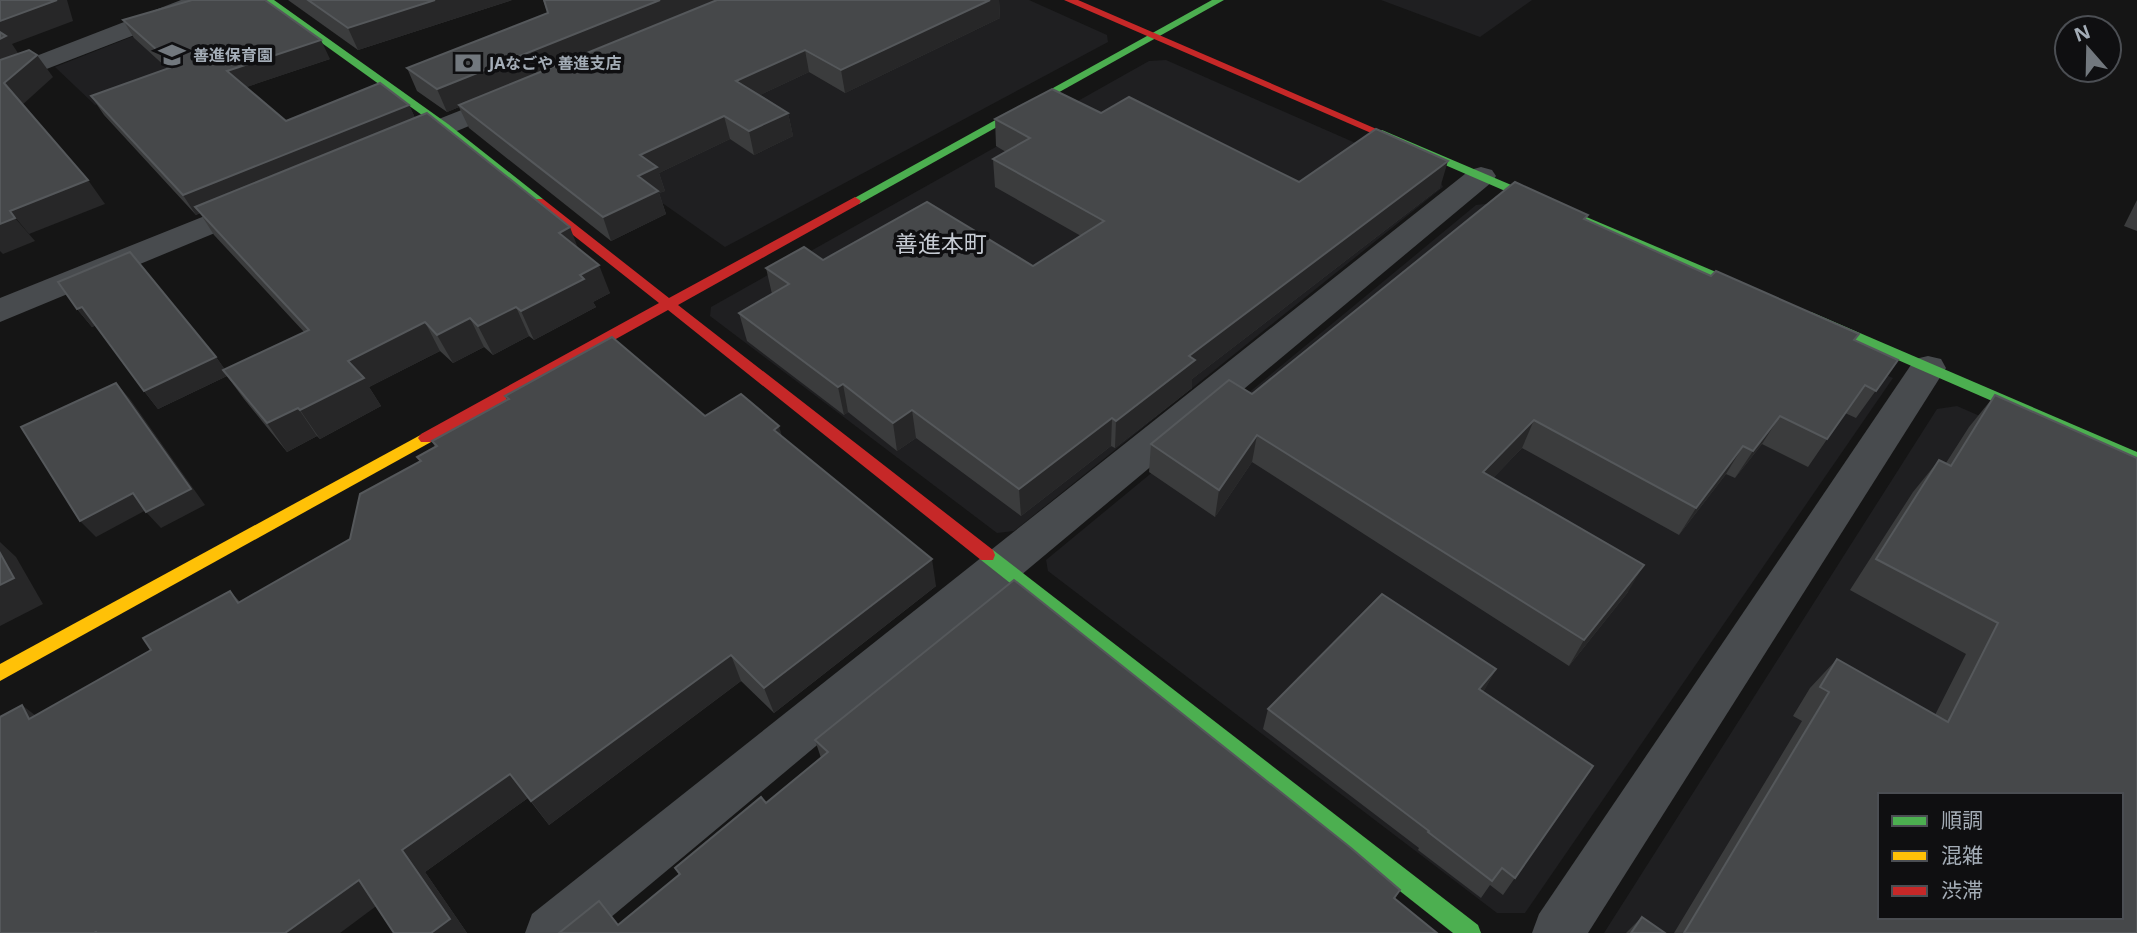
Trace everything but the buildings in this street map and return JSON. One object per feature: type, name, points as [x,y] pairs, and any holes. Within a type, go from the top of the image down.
[{"type":"street","points":[[0,79],[203,0]]},
{"type":"street","points":[[267,0],[444,126],[667,305],[1470,933]]},
{"type":"street","points":[[1069,0],[1775,302]]},
{"type":"street","points":[[0,673],[1219,0]]},
{"type":"street","points":[[380,152],[532,89]]},
{"type":"street","points":[[551,933],[1482,176]]},
{"type":"street","points":[[0,310],[279,195]]},
{"type":"street","points":[[1801,313],[2137,458]]},
{"type":"street","points":[[1558,933],[1928,368]]},
{"type":"shaded area","name":"善進保育園","points":[[225,0],[298,42],[95,105],[55,67]]},
{"type":"shaded area","points":[[770,0],[1029,0],[1107,35],[1108,42],[725,247],[611,167]]},
{"type":"shaded area","points":[[1381,0],[1532,0],[1480,37]]},
{"type":"shaded area","points":[[1166,60],[1440,180],[1443,187],[1014,531],[997,533],[710,316],[711,307],[1149,61]]},
{"type":"shaded area","points":[[1494,203],[1893,378],[1525,913],[1497,913],[1048,571],[1046,560],[1476,205]]},
{"type":"shaded area","points":[[1957,406],[2137,485],[2137,933],[1604,933],[1937,409]]},
{"type":"traffic: fast","points":[[267,0],[444,126],[539,202]]},
{"type":"traffic: fast","points":[[855,201],[1219,0]]},
{"type":"traffic: fast","points":[[1382,134],[1758,295]]},
{"type":"traffic: fast","points":[[1811,317],[2137,458]]},
{"type":"traffic: fast","points":[[987,555],[1470,933]]},
{"type":"traffic: slow","points":[[0,673],[426,438]]},
{"type":"traffic: jam","points":[[1069,0],[1382,134]]},
{"type":"traffic: jam","points":[[426,438],[855,201]]},
{"type":"traffic: jam","points":[[539,202],[987,555]]},
{"type":"place","name":"善進保育園","points":[[172,55]]},
{"type":"place","name":"JAなごや 善進支店","points":[[468,63]]},
{"type":"district","name":"善進本町","points":[[941,244]]}]
